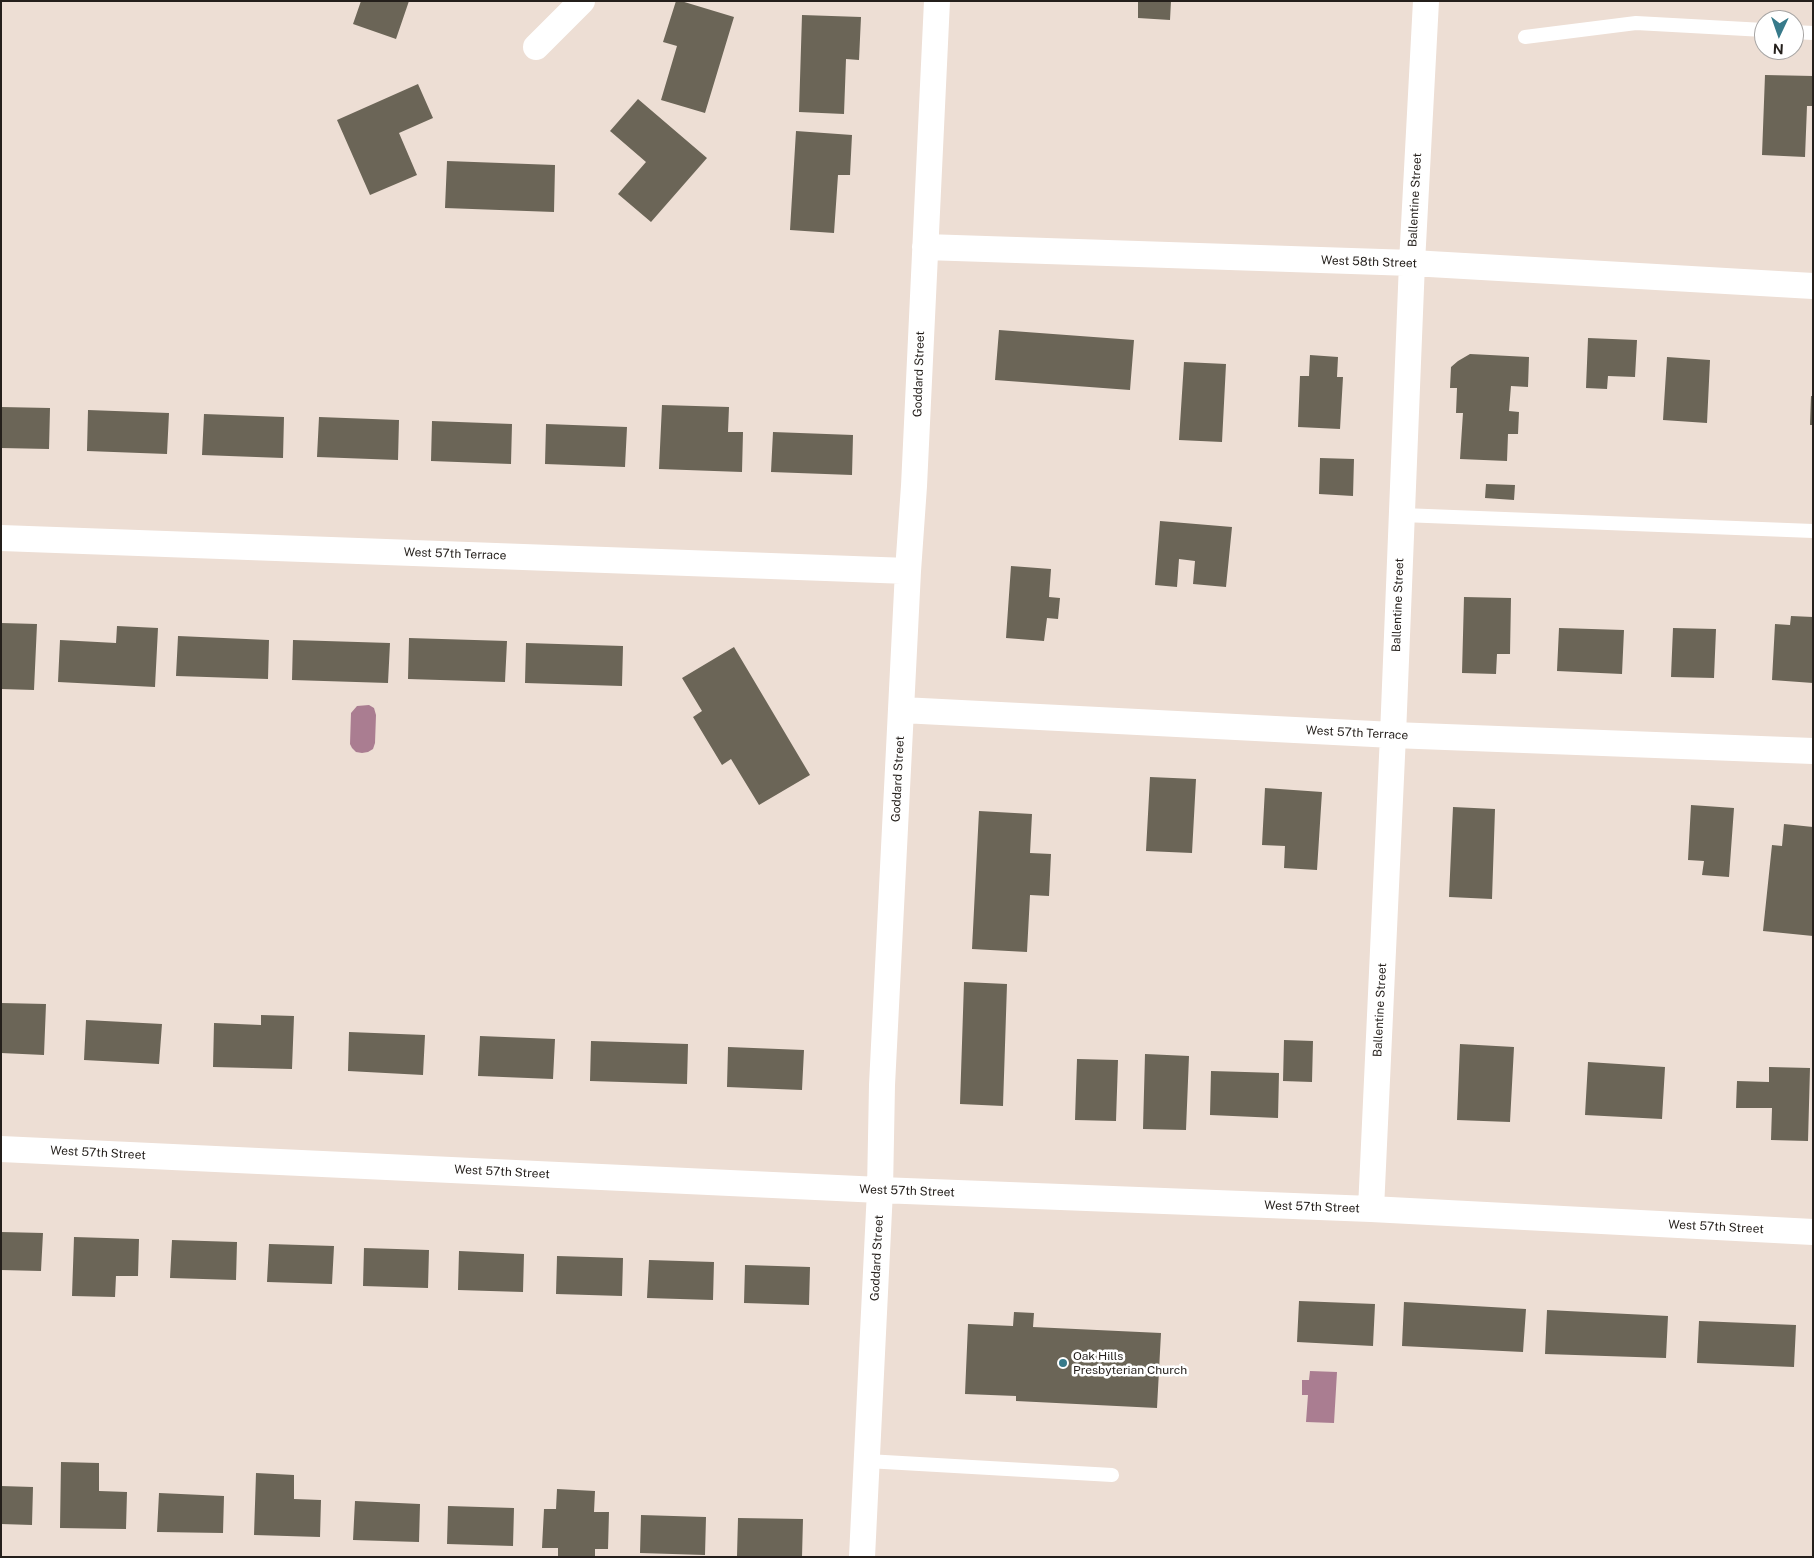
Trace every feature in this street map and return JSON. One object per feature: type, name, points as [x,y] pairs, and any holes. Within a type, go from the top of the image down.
[{"type":"street","points":[[536,47],[582,1]]},
{"type":"street","name":"Goddard Street","points":[[862,1557],[880,1190],[882,1085],[914,486],[937,1]]},
{"type":"street","name":"Ballentine Street","points":[[1371,1209],[1412,263],[1426,1]]},
{"type":"street","name":"West 58th Street","points":[[925,247],[1412,263],[1813,286]]},
{"type":"street","name":"West 57th Terrace","points":[[1,538],[908,571]]},
{"type":"street","name":"West 57th Terrace","points":[[902,710],[1393,735],[1813,751]]},
{"type":"street","name":"West 57th Street","points":[[1,1149],[880,1190],[1371,1209],[1813,1232]]},
{"type":"lane","points":[[1525,37],[1636,23],[1754,29]]},
{"type":"lane","points":[[1402,515],[1813,531]]},
{"type":"lane","points":[[867,1461],[1112,1475]]},
{"type":"shaded area","points":[[369,705],[374,708],[376,715],[375,743],[373,749],[368,752],[356,752],[350,744],[351,713],[357,706]]},
{"type":"shaded area","points":[[1310,1371],[1337,1372],[1334,1423],[1306,1422],[1308,1395],[1302,1395],[1302,1380],[1309,1380]]},
{"type":"building","points":[[361,1],[409,1],[396,39],[353,24]]},
{"type":"building","points":[[676,1],[734,17],[705,113],[661,100],[677,46],[663,42]]},
{"type":"building","points":[[1138,1],[1171,1],[1170,20],[1138,18]]},
{"type":"building","points":[[802,15],[861,17],[859,60],[846,59],[844,114],[799,112]]},
{"type":"building","points":[[1765,75],[1813,76],[1813,106],[1807,106],[1805,157],[1762,155]]},
{"type":"building","points":[[418,84],[433,118],[399,133],[417,175],[370,195],[337,120]]},
{"type":"building","points":[[638,99],[707,158],[651,222],[618,194],[646,162],[610,131]]},
{"type":"building","points":[[796,131],[852,135],[850,175],[838,175],[834,233],[790,230]]},
{"type":"building","points":[[447,161],[555,165],[554,212],[445,208]]},
{"type":"building","points":[[999,330],[1134,340],[1130,390],[995,380]]},
{"type":"building","points":[[1588,338],[1637,340],[1635,377],[1608,376],[1607,389],[1586,388]]},
{"type":"building","points":[[1470,354],[1529,357],[1528,387],[1511,386],[1509,411],[1519,412],[1518,434],[1508,434],[1507,461],[1460,459],[1463,413],[1456,413],[1457,388],[1450,388],[1451,367]]},
{"type":"building","points":[[1310,355],[1338,357],[1337,377],[1343,377],[1340,429],[1298,427],[1300,376],[1309,376]]},
{"type":"building","points":[[1667,357],[1710,360],[1707,423],[1663,420]]},
{"type":"building","points":[[1184,362],[1226,364],[1222,442],[1179,440]]},
{"type":"building","points":[[1811,396],[1813,396],[1813,425],[1810,425]]},
{"type":"building","points":[[662,405],[729,407],[728,432],[743,432],[742,472],[659,469]]},
{"type":"building","points":[[1,407],[50,408],[49,449],[1,448]]},
{"type":"building","points":[[88,410],[169,413],[167,454],[87,451]]},
{"type":"building","points":[[204,414],[284,417],[283,458],[202,455]]},
{"type":"building","points":[[319,417],[399,420],[398,460],[317,457]]},
{"type":"building","points":[[432,421],[512,424],[511,464],[431,461]]},
{"type":"building","points":[[546,424],[627,427],[625,467],[545,464]]},
{"type":"building","points":[[773,432],[853,435],[852,475],[771,472]]},
{"type":"building","points":[[1320,458],[1354,459],[1353,496],[1319,494]]},
{"type":"building","points":[[1486,484],[1515,485],[1514,500],[1485,498]]},
{"type":"building","points":[[1160,521],[1232,527],[1226,587],[1193,584],[1195,561],[1179,559],[1177,587],[1155,585]]},
{"type":"building","points":[[1011,566],[1051,569],[1049,597],[1060,598],[1058,619],[1047,618],[1044,641],[1006,638]]},
{"type":"building","points":[[1464,597],[1511,598],[1510,654],[1497,654],[1496,674],[1462,673]]},
{"type":"building","points":[[1791,616],[1813,617],[1813,683],[1772,680],[1775,624],[1790,625]]},
{"type":"building","points":[[1,623],[37,624],[34,690],[1,689]]},
{"type":"building","points":[[117,626],[158,628],[155,687],[58,682],[60,640],[116,643]]},
{"type":"building","points":[[1559,628],[1624,630],[1622,674],[1557,671]]},
{"type":"building","points":[[1673,628],[1716,629],[1714,678],[1671,677]]},
{"type":"building","points":[[178,636],[269,640],[268,679],[176,676]]},
{"type":"building","points":[[409,638],[507,641],[505,682],[408,679]]},
{"type":"building","points":[[293,640],[390,643],[388,683],[292,680]]},
{"type":"building","points":[[526,643],[623,646],[622,686],[525,683]]},
{"type":"building","points":[[734,647],[810,775],[759,805],[731,759],[722,765],[693,717],[702,711],[682,678]]},
{"type":"building","points":[[1150,777],[1196,779],[1192,853],[1146,851]]},
{"type":"building","points":[[1265,788],[1322,792],[1317,870],[1284,868],[1285,846],[1262,845]]},
{"type":"building","points":[[1691,805],[1734,808],[1729,877],[1702,875],[1704,861],[1688,860]]},
{"type":"building","points":[[1453,807],[1495,809],[1492,899],[1449,897]]},
{"type":"building","points":[[979,811],[1032,814],[1030,853],[1051,854],[1049,896],[1030,895],[1027,952],[972,949]]},
{"type":"building","points":[[1784,824],[1813,827],[1813,936],[1763,931],[1772,845],[1782,846]]},
{"type":"building","points":[[964,982],[1007,984],[1003,1106],[960,1104]]},
{"type":"building","points":[[1,1003],[46,1004],[44,1055],[1,1053]]},
{"type":"building","points":[[261,1015],[294,1016],[292,1069],[213,1067],[214,1023],[261,1025]]},
{"type":"building","points":[[86,1020],[162,1024],[159,1064],[84,1060]]},
{"type":"building","points":[[349,1032],[425,1035],[423,1075],[348,1071]]},
{"type":"building","points":[[480,1036],[555,1039],[553,1079],[478,1076]]},
{"type":"building","points":[[1284,1040],[1313,1041],[1312,1082],[1283,1081]]},
{"type":"building","points":[[591,1041],[688,1044],[687,1084],[590,1081]]},
{"type":"building","points":[[1460,1044],[1514,1047],[1510,1122],[1457,1120]]},
{"type":"building","points":[[728,1047],[804,1050],[802,1090],[727,1087]]},
{"type":"building","points":[[1145,1054],[1189,1056],[1186,1130],[1143,1129]]},
{"type":"building","points":[[1077,1059],[1118,1060],[1116,1121],[1075,1120]]},
{"type":"building","points":[[1588,1062],[1665,1067],[1662,1119],[1585,1115]]},
{"type":"building","points":[[1769,1067],[1810,1068],[1808,1141],[1771,1140],[1772,1108],[1736,1108],[1737,1081],[1769,1082]]},
{"type":"building","points":[[1211,1071],[1279,1073],[1278,1118],[1210,1115]]},
{"type":"building","points":[[1,1232],[43,1233],[41,1271],[1,1270]]},
{"type":"building","points":[[74,1237],[139,1239],[138,1276],[116,1276],[115,1297],[72,1296]]},
{"type":"building","points":[[172,1240],[237,1242],[236,1280],[170,1278]]},
{"type":"building","points":[[269,1244],[334,1246],[332,1284],[267,1282]]},
{"type":"building","points":[[364,1248],[429,1250],[428,1288],[363,1286]]},
{"type":"building","points":[[459,1251],[524,1254],[523,1292],[458,1290]]},
{"type":"building","points":[[557,1256],[623,1258],[622,1296],[556,1294]]},
{"type":"building","points":[[649,1260],[714,1262],[713,1300],[647,1298]]},
{"type":"building","points":[[745,1265],[810,1267],[809,1305],[744,1303]]},
{"type":"building","points":[[1299,1301],[1375,1304],[1373,1346],[1297,1342]]},
{"type":"building","points":[[1404,1302],[1526,1309],[1523,1352],[1402,1346]]},
{"type":"building","points":[[1547,1310],[1668,1316],[1666,1358],[1545,1354]]},
{"type":"building","name":"Oak Hills Presbyterian Church","points":[[1014,1312],[1034,1313],[1033,1327],[1161,1333],[1157,1408],[1016,1401],[1016,1396],[965,1394],[968,1324],[1013,1326]]},
{"type":"building","points":[[1699,1321],[1796,1325],[1794,1367],[1697,1363]]},
{"type":"building","points":[[61,1462],[99,1463],[99,1491],[127,1492],[126,1529],[60,1528]]},
{"type":"building","points":[[256,1473],[294,1475],[294,1499],[321,1500],[320,1537],[254,1535]]},
{"type":"building","points":[[1,1486],[33,1487],[32,1525],[1,1524]]},
{"type":"building","points":[[557,1489],[595,1491],[594,1512],[609,1512],[608,1549],[595,1549],[595,1557],[558,1557],[558,1548],[542,1548],[544,1509],[556,1509]]},
{"type":"building","points":[[159,1493],[224,1496],[223,1533],[157,1532]]},
{"type":"building","points":[[355,1501],[420,1504],[419,1542],[353,1540]]},
{"type":"building","points":[[448,1506],[514,1508],[513,1546],[447,1544]]},
{"type":"building","points":[[641,1515],[706,1517],[705,1555],[640,1553]]},
{"type":"building","points":[[738,1518],[803,1519],[802,1557],[737,1556]]},
{"type":"place","name":"Oak Hills Presbyterian Church","points":[[1063,1363]]}]
